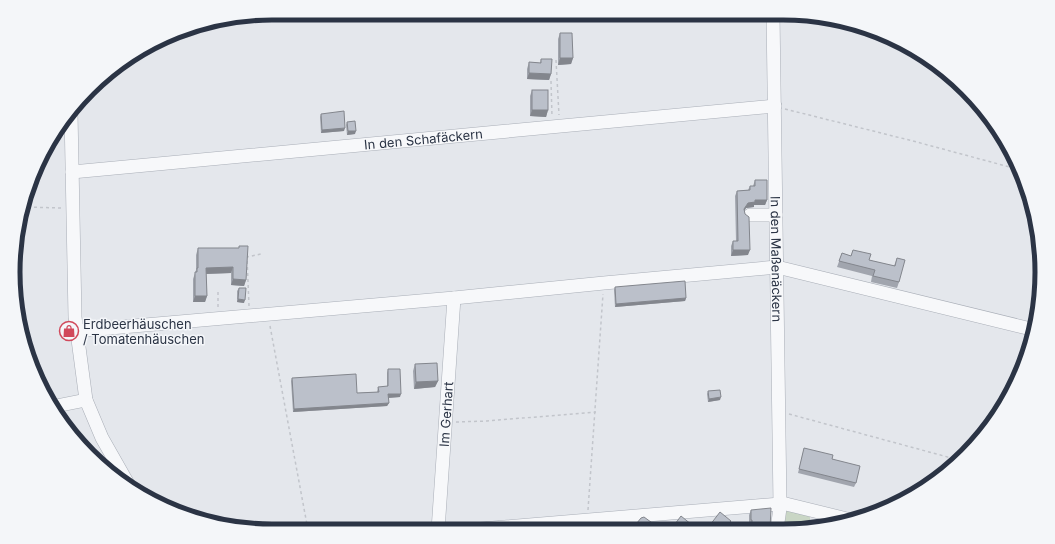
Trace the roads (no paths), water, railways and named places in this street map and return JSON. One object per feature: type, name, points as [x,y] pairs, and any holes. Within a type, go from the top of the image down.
[{"type":"street","name":"In den Maßenäckern","points":[[773,20],[780,412],[780,506],[777,524]]},
{"type":"street","name":"In den Schafäckern","points":[[72,172],[775,106]]},
{"type":"street","points":[[71,120],[76,332],[86,400],[102,438],[123,475]]},
{"type":"street","points":[[750,215],[776,215]]},
{"type":"street","points":[[76,332],[777,267],[1028,327]]},
{"type":"street","name":"Im Gerhart","points":[[438,524],[454,298]]},
{"type":"street","points":[[58,406],[86,400]]},
{"type":"street","points":[[587,524],[694,510],[780,506],[786,504],[839,517]]},
{"type":"place","name":"Erdbeerhäuschen / Tomatenhäuschen","points":[[69,331]]}]
